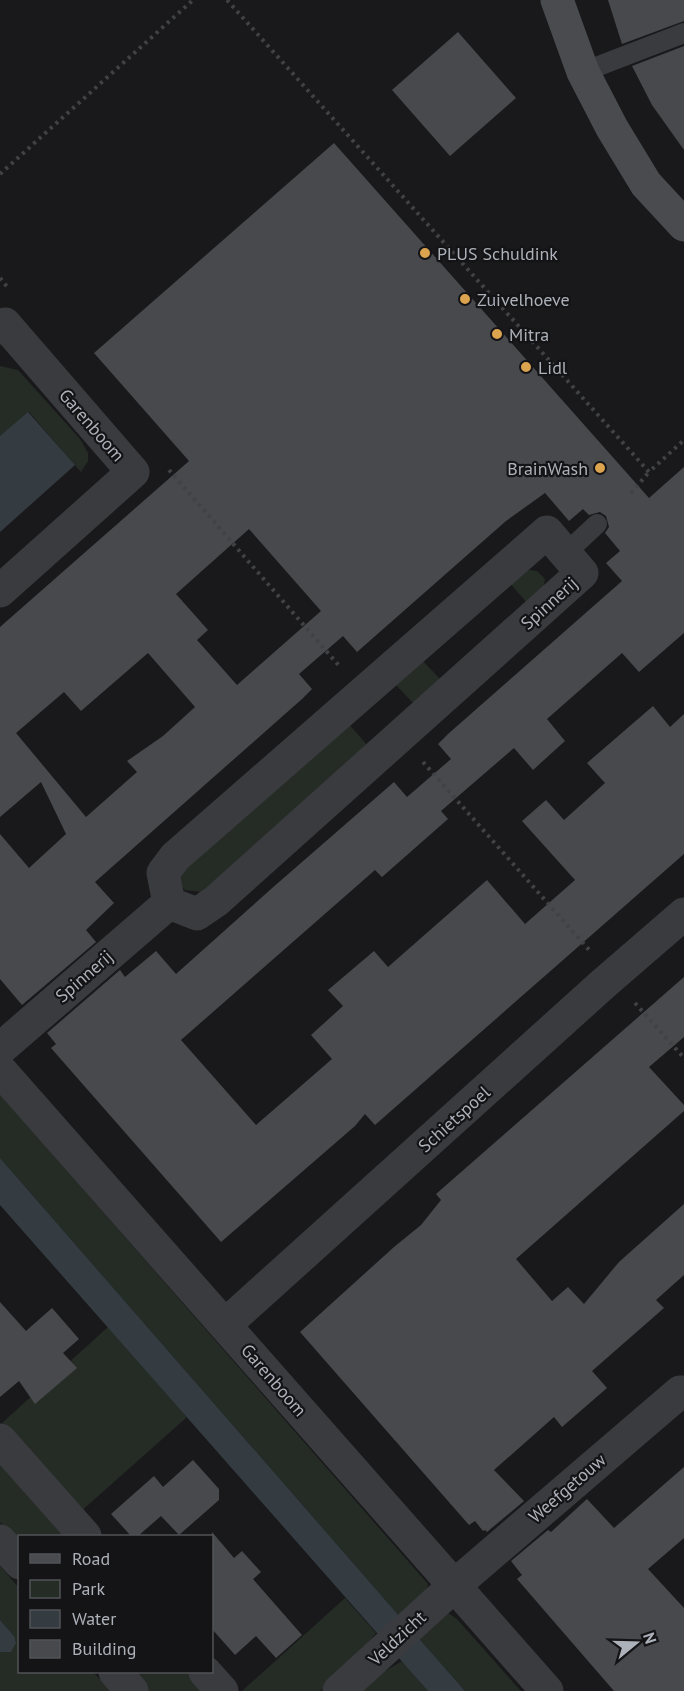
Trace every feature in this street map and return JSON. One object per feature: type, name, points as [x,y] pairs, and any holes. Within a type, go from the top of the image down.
[{"type":"street","points":[[557,0],[583,72],[612,128],[646,184],[684,225]]},
{"type":"street","name":"Garenboom","points":[[0,591],[133,472],[3,326]]},
{"type":"street","name":"Spinnerij","points":[[547,532],[582,573],[216,901],[197,914],[169,903],[163,873],[175,857],[547,532]]},
{"type":"street","name":"Spinnerij","points":[[0,1049],[169,903]]},
{"type":"street","name":"Schietspoel","points":[[225,1325],[612,976],[684,914]]},
{"type":"street","name":"Garenboom","points":[[0,1070],[547,1691]]},
{"type":"street","name":"Weefgetouw","points":[[454,1584],[683,1387]]},
{"type":"street","points":[[0,1440],[84,1535]]},
{"type":"street","points":[[0,1541],[18,1561]]},
{"type":"street","name":"Veldzicht","points":[[339,1691],[454,1584]]},
{"type":"street","points":[[117,1673],[132,1691]]},
{"type":"street","points":[[207,1673],[222,1691]]},
{"type":"lane","points":[[583,72],[684,33]]},
{"type":"lane","points":[[566,553],[597,524]]},
{"type":"path","points":[[0,174],[193,0]]},
{"type":"path","points":[[226,0],[649,472]]},
{"type":"path","points":[[631,492],[684,440]]},
{"type":"green space","points":[[0,366],[18,370],[80,439],[88,453],[88,461],[81,472],[29,412],[0,436]]},
{"type":"green space","points":[[524,571],[537,571],[545,579],[542,594],[533,605],[415,705],[394,683],[421,659],[440,679],[527,603],[509,582]]},
{"type":"green space","points":[[346,721],[368,746],[202,892],[185,890],[180,884],[179,874]]},
{"type":"green space","points":[[0,1094],[428,1584],[427,1591],[401,1618],[0,1158]]},
{"type":"green space","points":[[108,1327],[187,1417],[79,1513],[2,1423]]},
{"type":"green space","points":[[0,1452],[74,1535],[18,1535],[18,1543],[0,1522]]},
{"type":"green space","points":[[0,1566],[18,1587],[18,1673],[94,1673],[111,1691],[0,1691],[0,1652],[11,1652],[14,1636],[0,1620]]},
{"type":"green space","points":[[345,1598],[376,1633],[358,1656],[320,1691],[242,1691]]},
{"type":"green space","points":[[448,1613],[457,1619],[521,1691],[465,1691],[415,1634]]},
{"type":"green space","points":[[402,1661],[428,1691],[359,1691],[375,1677]]},
{"type":"green space","points":[[133,1673],[195,1673],[211,1691],[149,1691]]},
{"type":"water","points":[[28,412],[75,465],[0,532],[0,436]]},
{"type":"water","points":[[0,1158],[465,1691],[428,1691],[0,1205]]},
{"type":"water","points":[[0,1620],[14,1636],[16,1643],[11,1652],[0,1652]]},
{"type":"building","points":[[608,0],[684,0],[684,21],[622,44]]},
{"type":"building","points":[[458,32],[516,98],[450,156],[392,90]]},
{"type":"building","points":[[684,46],[684,150],[652,105],[632,66]]},
{"type":"building","points":[[334,143],[649,498],[684,467],[684,633],[639,672],[622,653],[547,719],[565,741],[533,770],[514,748],[441,811],[448,819],[382,877],[375,870],[181,1040],[256,1125],[332,1059],[311,1035],[343,1006],[328,990],[374,951],[388,967],[487,880],[525,924],[575,880],[522,821],[546,800],[564,820],[605,783],[587,763],[653,706],[670,727],[684,714],[684,854],[375,1125],[365,1114],[355,1126],[221,1242],[51,1048],[56,1044],[47,1033],[120,970],[125,977],[156,951],[176,974],[394,782],[407,797],[451,759],[438,744],[622,581],[606,563],[620,551],[605,533],[609,527],[606,516],[600,512],[589,515],[583,509],[569,521],[545,493],[506,521],[357,652],[343,636],[299,674],[312,689],[302,699],[95,882],[114,903],[86,930],[96,942],[22,1005],[0,979],[0,834],[29,868],[66,834],[41,782],[0,817],[0,627],[189,461],[94,353]],"holes":[[[249,529],[321,611],[237,685],[197,640],[208,630],[176,594]],[[148,653],[195,707],[163,736],[127,761],[137,772],[86,817],[16,733],[64,692],[81,711]]]},
{"type":"building","points":[[684,977],[684,1037],[649,1067],[684,1105],[684,1111],[516,1259],[552,1301],[568,1287],[584,1304],[619,1262],[684,1204],[684,1275],[656,1300],[664,1308],[592,1371],[607,1388],[562,1427],[554,1417],[494,1470],[524,1501],[487,1532],[483,1531],[475,1521],[469,1525],[300,1332],[421,1225],[441,1200],[436,1194]]},
{"type":"building","points":[[0,1302],[26,1331],[52,1308],[79,1339],[63,1353],[77,1368],[35,1404],[19,1381],[0,1397]]},
{"type":"building","points":[[193,1460],[219,1489],[219,1500],[179,1535],[161,1516],[139,1535],[130,1535],[111,1514],[154,1476],[163,1487]]},
{"type":"building","points":[[684,1467],[684,1538],[648,1569],[684,1608],[684,1691],[614,1691],[517,1579],[522,1575],[511,1561],[548,1530],[551,1532],[587,1499],[614,1528]]},
{"type":"building","points":[[212,1532],[234,1558],[242,1551],[261,1572],[253,1579],[302,1635],[276,1658],[256,1636],[235,1655],[213,1630]]},
{"type":"place","name":"PLUS Schuldink","points":[[425,253]]},
{"type":"place","name":"Zuivelhoeve","points":[[465,299]]},
{"type":"place","name":"Mitra","points":[[497,334]]},
{"type":"place","name":"Lidl","points":[[526,367]]},
{"type":"place","name":"BrainWash","points":[[600,468]]}]
